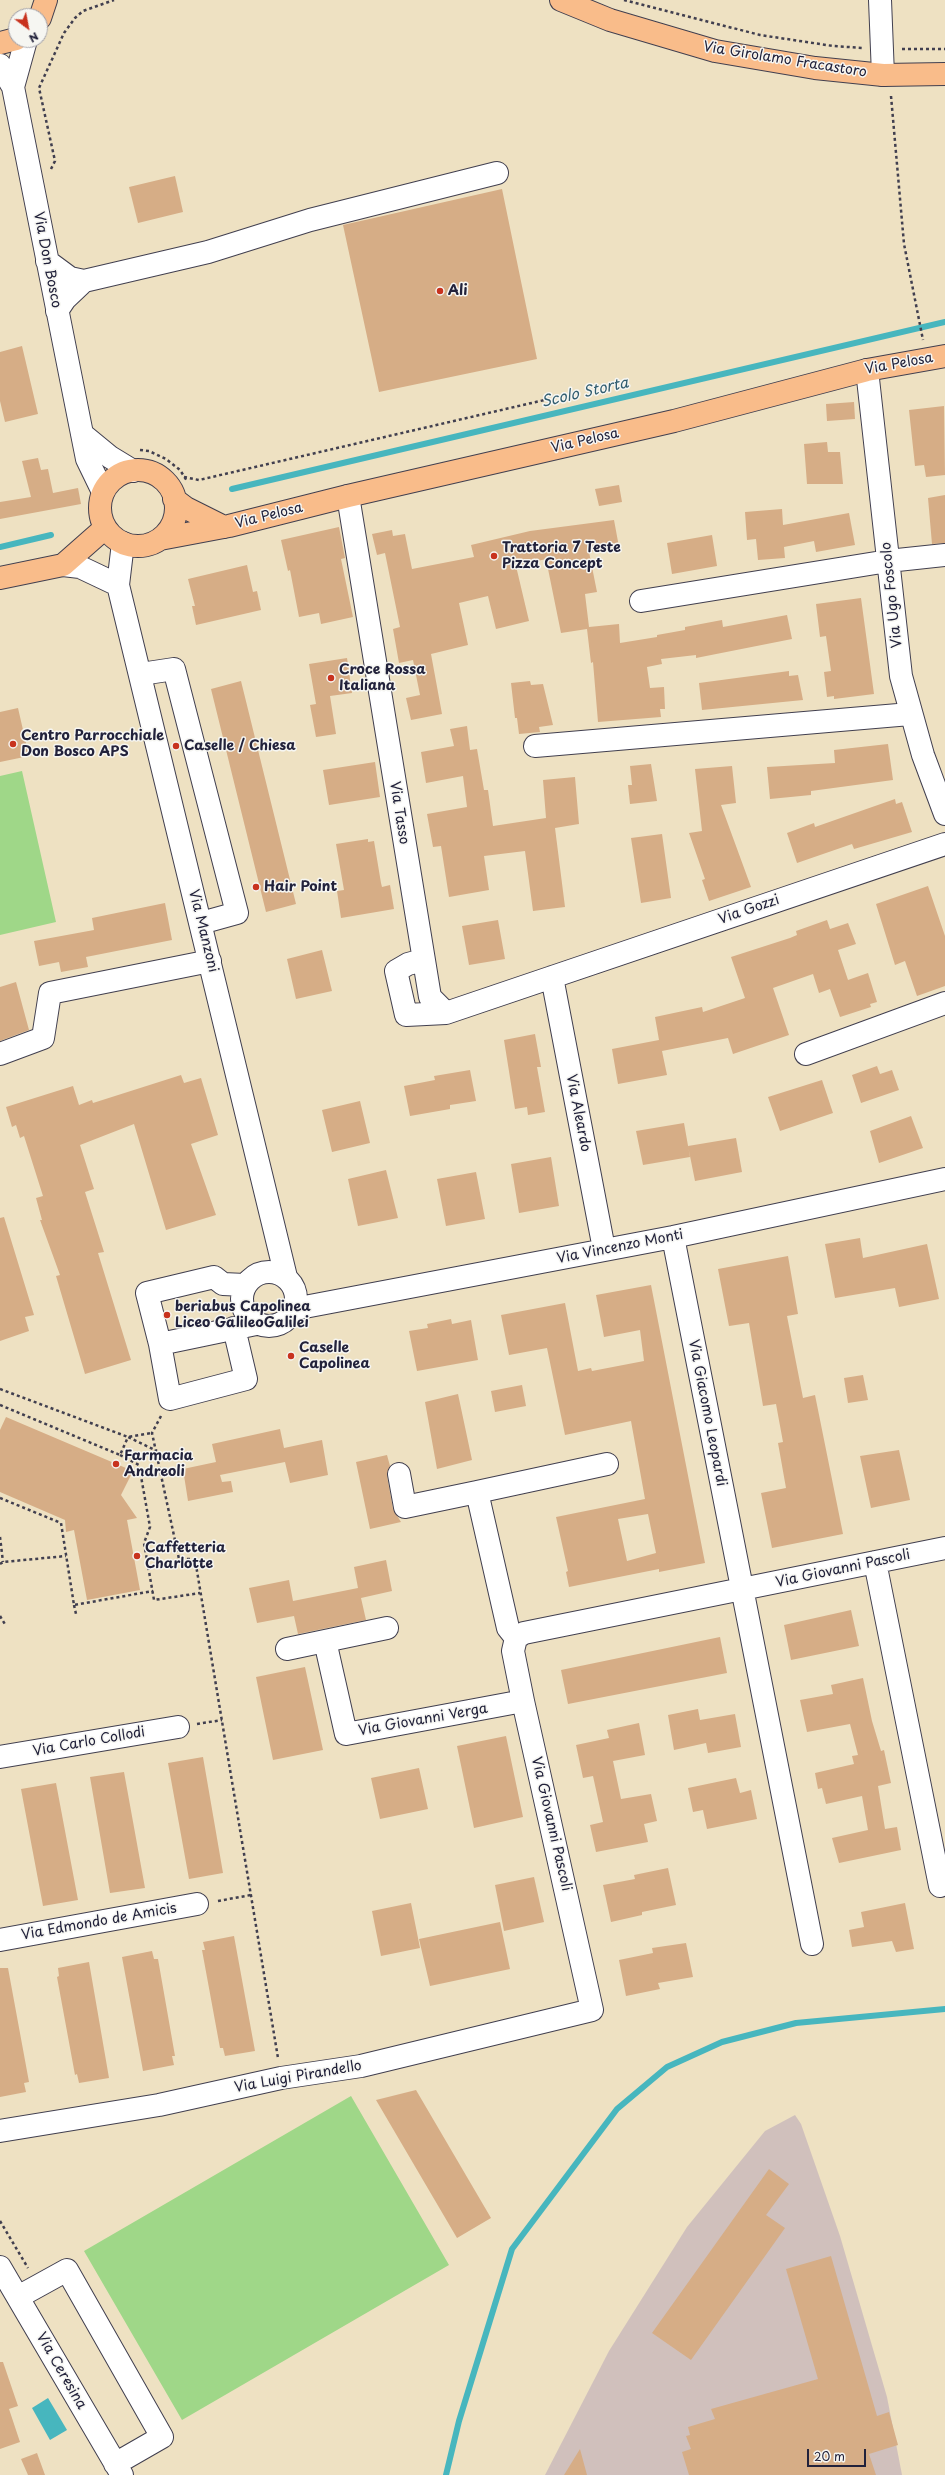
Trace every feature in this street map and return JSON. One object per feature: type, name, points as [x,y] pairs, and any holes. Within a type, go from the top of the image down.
[{"type":"main road","name":"Via Girolamo Fracastoro","points":[[561,0],[610,20],[716,51],[816,68],[887,75],[945,74]]},
{"type":"main road","name":"Via Pelosa","points":[[160,539],[224,526],[674,421],[867,370],[945,356]]},
{"type":"main road","points":[[135,460],[163,480],[174,499],[176,510],[173,521],[160,539],[148,545],[135,546],[123,543],[113,537],[105,528],[100,517],[100,504],[103,492],[135,460]]},
{"type":"main road","points":[[174,499],[186,508],[224,526]]},
{"type":"main road","points":[[0,578],[63,565],[85,548],[105,528]]},
{"type":"street","points":[[880,0],[882,49],[887,75]]},
{"type":"street","name":"Via Don Bosco","points":[[13,87],[24,48]]},
{"type":"street","name":"Via Don Bosco","points":[[0,64],[13,87],[87,459],[103,492]]},
{"type":"street","points":[[48,261],[70,278],[84,280],[208,252],[310,220],[497,173]]},
{"type":"street","points":[[57,311],[65,299],[84,280]]},
{"type":"street","name":"Via Ugo Foscolo","points":[[867,370],[901,676],[910,714],[945,814]]},
{"type":"street","points":[[82,434],[110,458],[135,460]]},
{"type":"street","name":"Via Tasso","points":[[348,496],[430,997],[446,1013]]},
{"type":"street","points":[[63,565],[80,568],[118,585],[123,543]]},
{"type":"street","points":[[642,601],[888,561],[945,555]]},
{"type":"street","name":"Via Manzoni","points":[[118,585],[141,674],[286,1277]]},
{"type":"street","points":[[141,674],[174,668],[237,913],[201,923]]},
{"type":"street","points":[[535,746],[910,714]]},
{"type":"street","name":"Via Gozzi","points":[[552,977],[945,844]]},
{"type":"street","points":[[0,1054],[43,1038],[50,993],[210,960]]},
{"type":"street","points":[[423,960],[408,964],[396,971],[406,1015],[446,1013],[552,977]]},
{"type":"street","name":"Via Aleardo","points":[[552,977],[604,1249]]},
{"type":"street","points":[[806,1054],[945,1003]]},
{"type":"street","name":"Via Vincenzo Monti","points":[[294,1309],[673,1237],[945,1179]]},
{"type":"street","name":"Via Giacomo Leopardi","points":[[673,1237],[741,1590]]},
{"type":"street","points":[[256,1324],[244,1311],[242,1293],[278,1243]]},
{"type":"street","points":[[160,1344],[234,1328],[256,1324],[270,1326],[283,1323],[294,1309],[295,1292],[286,1277],[271,1271],[250,1280],[223,1284],[214,1277],[147,1293],[160,1344],[170,1399],[246,1379],[234,1328]]},
{"type":"street","points":[[399,1474],[406,1507],[607,1464]]},
{"type":"street","points":[[477,1492],[508,1628],[516,1638]]},
{"type":"street","name":"Via Giovanni Pascoli","points":[[592,2010],[523,1701],[513,1651],[516,1638],[524,1633],[945,1548]]},
{"type":"street","points":[[875,1562],[940,1886]]},
{"type":"street","points":[[741,1590],[812,1944]]},
{"type":"street","points":[[287,1649],[387,1628]]},
{"type":"street","name":"Via Giovanni Verga","points":[[325,1641],[346,1734],[523,1701]]},
{"type":"street","name":"Via Carlo Collodi","points":[[0,1757],[178,1727]]},
{"type":"street","name":"Via Edmondo de Amicis","points":[[0,1940],[197,1904]]},
{"type":"street","name":"Via Luigi Pirandello","points":[[0,2132],[158,2105],[281,2078],[366,2065],[592,2010]]},
{"type":"street","name":"Via Ceresina","points":[[0,2268],[118,2469]]},
{"type":"street","points":[[18,2297],[67,2270],[162,2437],[118,2469]]},
{"type":"path","points":[[49,172],[55,161],[39,88],[64,33],[75,18],[83,11],[114,0]]},
{"type":"path","points":[[624,0],[760,35],[833,46],[882,49],[945,49]]},
{"type":"path","points":[[887,75],[904,244],[924,341]]},
{"type":"path","points":[[184,476],[199,480],[579,392]]},
{"type":"path","points":[[135,460],[149,451],[166,458],[188,482]]},
{"type":"path","points":[[0,1389],[128,1437],[157,1451]]},
{"type":"path","points":[[0,1405],[120,1455],[139,1465],[150,1527],[144,1543],[154,1600],[201,1593]]},
{"type":"path","points":[[128,1437],[152,1433],[179,1559],[195,1559],[281,2078]]},
{"type":"path","points":[[120,1455],[128,1437]]},
{"type":"path","points":[[0,1498],[61,1524],[76,1614]]},
{"type":"path","points":[[0,1537],[1,1563],[66,1556]]},
{"type":"path","points":[[74,1605],[153,1591]]},
{"type":"path","points":[[0,1616],[6,1626]]},
{"type":"path","points":[[178,1727],[222,1720]]},
{"type":"path","points":[[197,1904],[251,1895]]},
{"type":"path","points":[[0,2221],[38,2286]]},
{"type":"shaded area","points":[[795,2115],[801,2124],[840,2236],[887,2397],[902,2475],[545,2475],[609,2351],[687,2227],[765,2131]]},
{"type":"green space","points":[[22,771],[56,922],[0,935],[0,776]]},
{"type":"green space","points":[[351,2096],[449,2265],[182,2420],[84,2251]]},
{"type":"water","points":[[48,2398],[67,2430],[50,2440],[32,2408]]},
{"type":"building","points":[[175,176],[183,212],[138,223],[129,187]]},
{"type":"building","name":"Ali","points":[[502,189],[537,359],[379,392],[343,225]]},
{"type":"building","points":[[22,346],[38,414],[5,422],[0,401],[0,352]]},
{"type":"building","points":[[854,402],[855,419],[827,421],[826,404]]},
{"type":"building","points":[[944,406],[945,475],[926,477],[924,465],[915,466],[909,410]]},
{"type":"building","points":[[827,442],[828,452],[840,452],[843,484],[807,484],[804,444]]},
{"type":"building","points":[[38,458],[41,470],[48,469],[53,493],[78,488],[81,504],[0,519],[0,502],[31,497],[22,461]]},
{"type":"building","points":[[619,485],[622,502],[599,506],[595,489]]},
{"type":"building","points":[[945,495],[945,543],[932,544],[928,498]]},
{"type":"building","points":[[782,509],[783,525],[849,513],[855,545],[816,552],[814,541],[784,547],[785,558],[758,560],[756,539],[747,540],[745,512]]},
{"type":"building","points":[[614,520],[619,547],[589,552],[597,592],[585,594],[589,627],[619,624],[620,643],[657,637],[657,635],[685,630],[685,627],[722,620],[723,627],[787,615],[792,639],[696,658],[696,655],[661,659],[662,664],[647,667],[650,688],[664,687],[665,709],[660,709],[661,717],[598,722],[593,662],[591,663],[587,629],[561,633],[546,559],[516,566],[529,621],[496,629],[488,596],[459,603],[468,645],[431,654],[442,714],[411,720],[406,698],[420,695],[413,660],[399,663],[393,629],[400,627],[385,553],[377,555],[372,534],[392,530],[393,536],[405,534],[412,569],[474,557],[471,545],[530,531]]},
{"type":"building","points":[[339,527],[345,558],[341,559],[353,617],[321,624],[319,613],[299,617],[290,570],[288,571],[281,540]]},
{"type":"building","points":[[712,535],[717,566],[672,574],[667,543]]},
{"type":"building","points":[[247,565],[253,592],[257,591],[261,610],[196,625],[192,606],[195,606],[188,579]]},
{"type":"building","points":[[861,598],[874,694],[834,699],[834,696],[827,697],[824,672],[831,671],[826,636],[820,637],[816,604]]},
{"type":"building","name":"Croce Rossa Italiana","points":[[347,658],[352,693],[330,696],[336,734],[316,737],[310,705],[316,704],[309,664]]},
{"type":"building","points":[[789,671],[789,676],[798,675],[803,700],[702,710],[699,683]]},
{"type":"building","points":[[241,681],[296,904],[266,912],[211,689]]},
{"type":"building","points":[[530,681],[531,685],[543,684],[553,725],[539,727],[540,732],[519,734],[517,718],[515,718],[511,683]]},
{"type":"building","name":"Centro Parrocchiale Don Bosco APS","points":[[18,708],[29,756],[0,762],[0,712]]},
{"type":"building","points":[[467,726],[470,750],[477,749],[484,790],[488,790],[493,826],[546,818],[543,780],[575,777],[579,824],[555,828],[565,907],[533,911],[525,851],[484,856],[489,890],[449,897],[441,846],[433,847],[427,814],[467,807],[463,776],[426,783],[421,752],[454,746],[450,729]]},
{"type":"building","points":[[888,744],[893,780],[811,791],[811,795],[770,799],[767,767],[835,763],[834,750]]},
{"type":"building","points":[[375,762],[380,797],[329,805],[323,770]]},
{"type":"building","points":[[651,764],[657,801],[630,804],[628,785],[632,785],[630,766]]},
{"type":"building","points":[[732,766],[736,803],[721,805],[751,887],[709,901],[702,880],[705,879],[689,833],[702,831],[695,769]]},
{"type":"building","points":[[895,799],[896,804],[902,802],[912,832],[854,849],[852,844],[797,863],[787,833],[814,823],[815,827]]},
{"type":"building","points":[[662,834],[671,898],[641,903],[631,838]]},
{"type":"building","points":[[368,839],[368,842],[374,841],[382,887],[390,885],[394,909],[341,918],[337,891],[344,890],[336,844]]},
{"type":"building","points":[[928,886],[945,936],[945,986],[917,996],[905,961],[895,965],[876,904]]},
{"type":"building","points":[[165,903],[172,940],[86,957],[88,967],[61,972],[59,962],[39,966],[34,941],[94,930],[92,918]]},
{"type":"building","points":[[498,920],[505,959],[469,965],[462,926]]},
{"type":"building","points":[[827,920],[830,929],[848,923],[856,944],[838,950],[848,980],[868,973],[877,1002],[870,1004],[871,1007],[840,1017],[830,989],[819,993],[813,974],[773,988],[789,1035],[733,1054],[728,1038],[662,1051],[667,1075],[618,1084],[612,1049],[659,1040],[655,1017],[702,1007],[703,1012],[745,998],[731,957],[790,938],[797,935],[796,931]]},
{"type":"building","points":[[322,950],[332,991],[296,999],[287,959]]},
{"type":"building","points":[[16,982],[29,1030],[0,1041],[0,987]]},
{"type":"building","points":[[535,1034],[541,1067],[537,1067],[545,1112],[528,1115],[527,1107],[515,1109],[504,1040]]},
{"type":"building","points":[[877,1066],[880,1074],[892,1070],[899,1090],[861,1103],[852,1075]]},
{"type":"building","points":[[470,1070],[476,1101],[450,1105],[450,1109],[410,1116],[404,1086],[435,1080],[434,1076]]},
{"type":"building","points":[[181,1075],[184,1083],[201,1078],[218,1135],[191,1144],[216,1215],[166,1230],[134,1124],[80,1145],[94,1189],[85,1192],[104,1252],[98,1253],[131,1360],[85,1374],[56,1276],[60,1275],[40,1220],[42,1220],[36,1198],[43,1196],[24,1136],[20,1138],[16,1125],[12,1127],[6,1107],[73,1086],[79,1105],[92,1100],[93,1103]]},
{"type":"building","points":[[822,1080],[833,1113],[780,1131],[768,1097]]},
{"type":"building","points":[[360,1101],[370,1143],[332,1152],[322,1110]]},
{"type":"building","points":[[911,1116],[923,1148],[879,1163],[870,1131]]},
{"type":"building","points":[[684,1123],[690,1157],[643,1165],[636,1131]]},
{"type":"building","points":[[736,1138],[742,1172],[695,1181],[688,1146]]},
{"type":"building","points":[[551,1157],[559,1206],[519,1213],[511,1164]]},
{"type":"building","points":[[386,1170],[398,1218],[358,1226],[348,1179]]},
{"type":"building","points":[[476,1172],[485,1219],[446,1226],[437,1179]]},
{"type":"building","points":[[4,1217],[34,1315],[25,1317],[29,1331],[0,1341],[0,1218]]},
{"type":"building","points":[[860,1238],[863,1258],[927,1244],[939,1299],[899,1307],[895,1288],[835,1298],[825,1244]]},
{"type":"building","points":[[788,1256],[798,1314],[787,1316],[803,1398],[815,1395],[843,1534],[772,1548],[761,1493],[786,1488],[778,1443],[783,1442],[776,1404],[763,1406],[749,1323],[729,1326],[718,1269]]},
{"type":"building","points":[[651,1285],[705,1563],[659,1572],[659,1569],[569,1587],[566,1572],[568,1571],[556,1517],[645,1499],[631,1421],[565,1435],[547,1348],[509,1355],[501,1315],[565,1303],[578,1371],[591,1368],[592,1371],[644,1361],[640,1330],[604,1337],[596,1295]],"holes":[[[648,1514],[656,1553],[627,1561],[618,1519]]]},
{"type":"building","points":[[451,1319],[452,1324],[471,1320],[478,1360],[417,1371],[409,1331],[428,1328],[427,1324]]},
{"type":"building","points":[[863,1375],[868,1400],[848,1403],[844,1378]]},
{"type":"building","points":[[522,1385],[526,1406],[495,1412],[491,1391]]},
{"type":"building","points":[[458,1394],[472,1460],[437,1469],[425,1402]]},
{"type":"building","points":[[6,1417],[133,1471],[121,1495],[137,1518],[127,1520],[140,1590],[87,1600],[74,1530],[66,1532],[65,1520],[0,1492],[0,1430]]},
{"type":"building","points":[[280,1429],[284,1448],[322,1440],[328,1475],[290,1483],[285,1462],[220,1475],[222,1482],[231,1481],[233,1492],[188,1501],[183,1469],[216,1462],[212,1444]]},
{"type":"building","points":[[899,1450],[910,1500],[871,1508],[860,1456]]},
{"type":"building","points":[[387,1455],[390,1466],[387,1476],[393,1509],[401,1522],[370,1529],[356,1462]]},
{"type":"building","points":[[386,1560],[392,1591],[361,1598],[366,1620],[298,1634],[294,1616],[257,1623],[249,1588],[289,1580],[293,1601],[358,1588],[354,1567]]},
{"type":"building","points":[[851,1610],[859,1646],[791,1660],[784,1625]]},
{"type":"building","points":[[720,1637],[727,1673],[568,1704],[561,1670]]},
{"type":"building","points":[[305,1667],[323,1750],[273,1760],[256,1677]]},
{"type":"building","points":[[863,1678],[872,1721],[881,1751],[884,1750],[891,1783],[878,1786],[885,1829],[897,1827],[901,1850],[839,1863],[832,1838],[868,1830],[862,1796],[826,1804],[822,1788],[818,1789],[815,1773],[854,1764],[852,1756],[858,1755],[850,1724],[807,1732],[800,1700],[833,1694],[831,1685]]},
{"type":"building","points":[[698,1709],[700,1720],[735,1714],[741,1747],[708,1753],[706,1743],[674,1750],[668,1715]]},
{"type":"building","points":[[639,1723],[645,1755],[613,1761],[621,1799],[651,1794],[657,1821],[644,1824],[648,1842],[596,1852],[590,1825],[603,1822],[593,1776],[583,1778],[576,1745],[609,1738],[607,1730]]},
{"type":"building","points":[[506,1736],[523,1817],[474,1828],[457,1746]]},
{"type":"building","points":[[203,1757],[223,1873],[189,1879],[168,1763]]},
{"type":"building","points":[[419,1768],[428,1809],[380,1819],[371,1778]]},
{"type":"building","points":[[124,1772],[145,1888],[110,1893],[90,1777]]},
{"type":"building","points":[[736,1778],[740,1793],[751,1790],[757,1819],[707,1829],[703,1810],[693,1812],[688,1788]]},
{"type":"building","points":[[56,1783],[78,1900],[43,1906],[21,1789]]},
{"type":"building","points":[[668,1868],[676,1905],[642,1912],[642,1915],[611,1922],[603,1885],[635,1879],[634,1875]]},
{"type":"building","points":[[534,1877],[544,1922],[504,1931],[495,1885]]},
{"type":"building","points":[[411,1903],[420,1948],[381,1956],[372,1911]]},
{"type":"building","points":[[905,1903],[914,1949],[896,1952],[892,1941],[852,1947],[849,1930],[864,1927],[861,1912]]},
{"type":"building","points":[[500,1922],[510,1969],[430,1986],[419,1939]]},
{"type":"building","points":[[234,1936],[255,2051],[225,2056],[223,2048],[220,2048],[202,1950],[205,1950],[203,1942]]},
{"type":"building","points":[[686,1943],[693,1977],[658,1983],[660,1989],[626,1996],[619,1960],[653,1953],[652,1948]]},
{"type":"building","points":[[152,1951],[154,1959],[158,1959],[175,2056],[172,2056],[174,2065],[143,2071],[122,1957]]},
{"type":"building","points":[[89,1962],[109,2078],[79,2083],[77,2074],[75,2075],[57,1977],[59,1976],[58,1968]]},
{"type":"building","points":[[0,1968],[8,1968],[29,2082],[24,2083],[26,2092],[0,2097]]},
{"type":"building","points":[[416,2090],[491,2218],[457,2238],[376,2100]]},
{"type":"building","points":[[769,2169],[789,2184],[766,2215],[785,2228],[691,2360],[652,2333]]},
{"type":"building","points":[[831,2256],[877,2416],[889,2412],[898,2445],[869,2454],[876,2475],[689,2475],[682,2452],[691,2449],[686,2436],[690,2435],[688,2427],[715,2419],[711,2409],[818,2379],[786,2269]]},
{"type":"building","points":[[0,2362],[3,2362],[18,2406],[9,2409],[20,2442],[0,2449]]},
{"type":"building","points":[[580,2449],[587,2475],[564,2475]]},
{"type":"building","points":[[37,2453],[45,2475],[28,2475],[21,2459]]},
{"type":"waterway","name":"Scolo Storta","points":[[232,489],[945,322]]},
{"type":"waterway","name":"Scolo Storta","points":[[0,547],[51,535]]},
{"type":"waterway","points":[[446,2475],[459,2421],[512,2249],[617,2109],[667,2067],[722,2042],[796,2023],[945,2009]]},
{"type":"place","name":"Ali","points":[[440,291]]},
{"type":"place","name":"Trattoria 7 Teste Pizza Concept","points":[[494,556]]},
{"type":"place","name":"Croce Rossa Italiana","points":[[331,678]]},
{"type":"place","name":"Centro Parrocchiale Don Bosco APS","points":[[13,744]]},
{"type":"place","name":"Caselle / Chiesa","points":[[176,746]]},
{"type":"place","name":"Hair Point","points":[[256,887]]},
{"type":"place","name":"beriabus Capolinea Liceo GalileoGalilei","points":[[167,1315]]},
{"type":"place","name":"Caselle Capolinea","points":[[291,1356]]},
{"type":"place","name":"Farmacia Andreoli","points":[[116,1464]]},
{"type":"place","name":"Caffetteria Charlotte","points":[[137,1556]]}]
